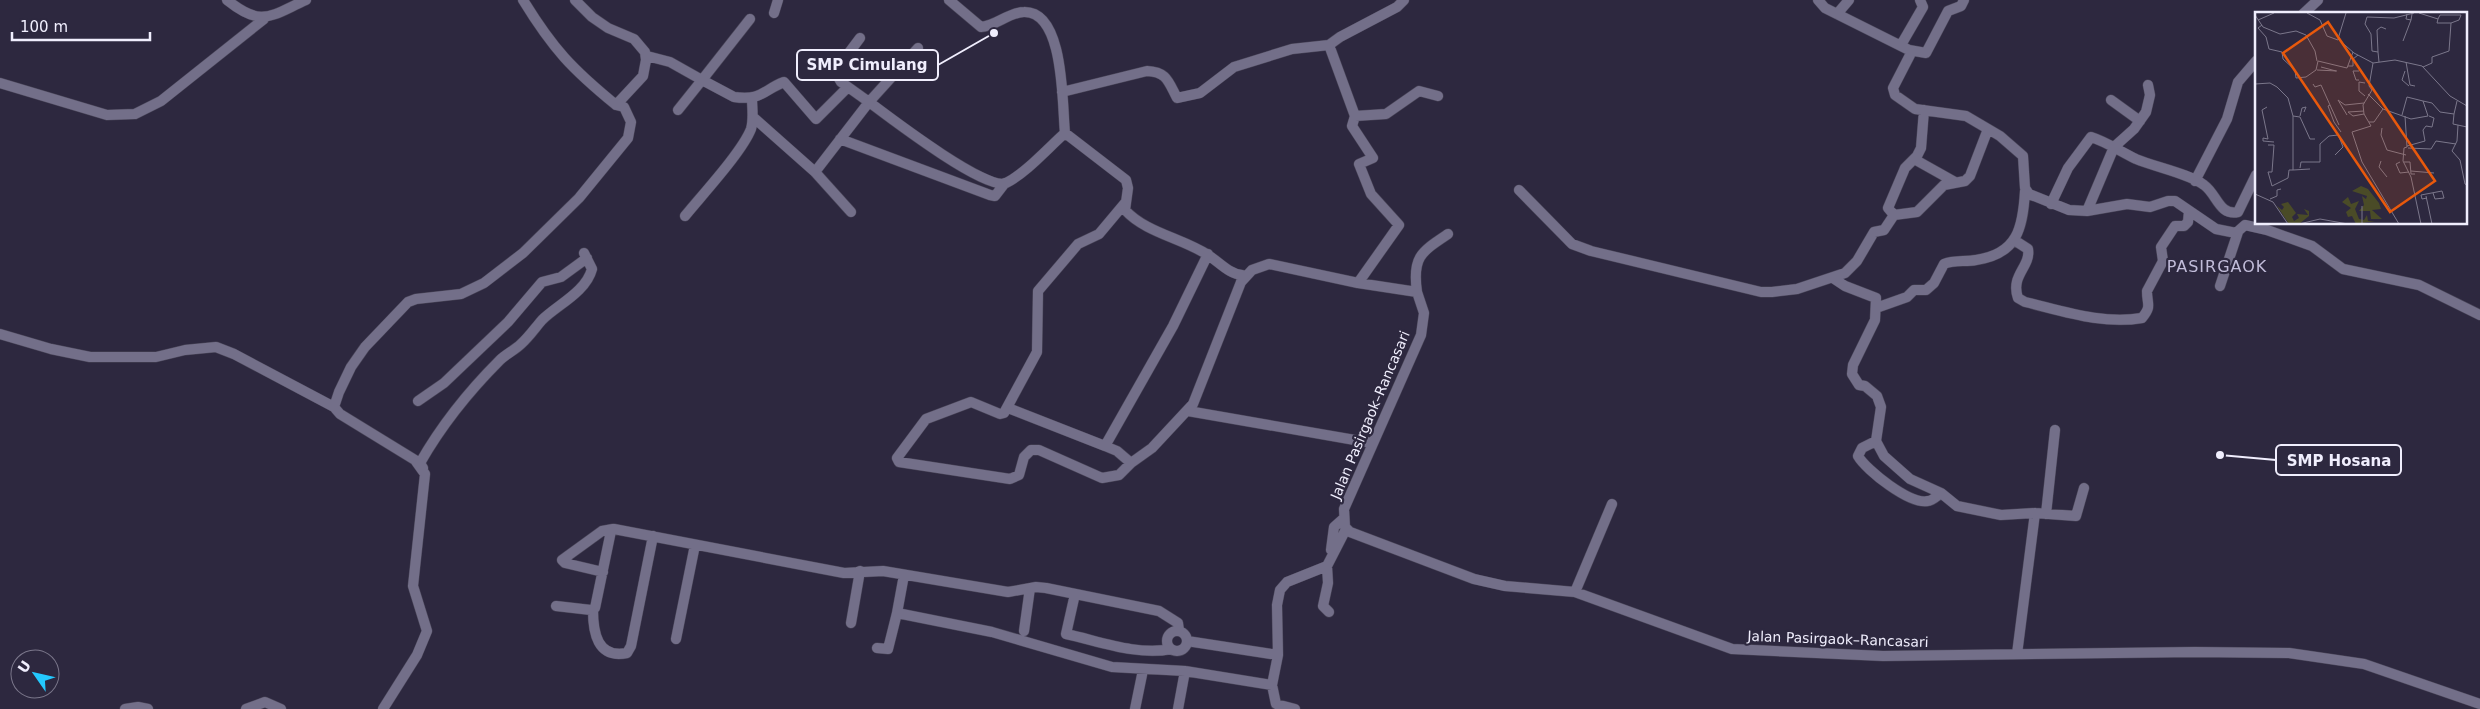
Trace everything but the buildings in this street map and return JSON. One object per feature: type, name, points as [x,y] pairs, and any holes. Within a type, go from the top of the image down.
[{"type":"street","points":[[227,0],[249,15],[264,19]]},
{"type":"street","points":[[0,83],[108,114],[135,114],[160,102],[264,19],[306,0]]},
{"type":"street","points":[[334,407],[338,392],[360,354],[374,336],[408,302],[416,299],[461,294],[484,283],[542,236],[579,198],[628,138],[630,118],[624,106],[616,105],[567,63],[545,35],[524,0]]},
{"type":"street","points":[[575,0],[600,22],[634,39],[647,56],[645,72],[641,80],[616,105]]},
{"type":"street","points":[[774,13],[778,0]]},
{"type":"street","points":[[949,0],[981,27],[1023,12],[1040,16],[1046,22],[1053,39],[1061,75],[1065,133],[1126,180],[1128,188],[1125,204],[1126,211],[1141,224],[1185,242],[1208,254],[1233,272],[1242,275],[1202,384],[1188,411],[1152,448],[1131,462],[1119,475],[1102,478],[1038,450],[1031,450],[1024,458],[1019,475],[1010,479],[897,460],[898,455],[928,418],[971,402],[1002,414],[1008,408],[1037,352],[1038,291],[1078,244],[1100,234],[1125,204]]},
{"type":"street","points":[[1062,92],[1147,72],[1159,72],[1167,79],[1177,98],[1200,93],[1234,68],[1292,49],[1329,45],[1340,37],[1397,7],[1404,0]]},
{"type":"street","points":[[1818,0],[1825,8],[1837,14],[1905,47],[1926,53],[1948,12],[1961,6],[1964,0]]},
{"type":"street","points":[[1837,14],[1849,0]]},
{"type":"street","points":[[1905,47],[1923,7],[1920,0]]},
{"type":"street","points":[[2305,12],[2318,0]]},
{"type":"street","points":[[678,110],[750,19]]},
{"type":"street","points":[[860,38],[837,70],[839,80],[956,164],[992,183],[1006,183]]},
{"type":"street","points":[[1329,45],[1355,116],[1352,126],[1373,158],[1359,164],[1371,194],[1399,225],[1358,283]]},
{"type":"street","points":[[1876,308],[1907,297],[1914,290],[1926,290],[1934,283],[1944,264],[1989,257],[2014,240],[2022,223],[2025,191],[2022,156],[2015,148],[1988,129],[1961,115],[1924,110],[1910,106],[1896,96],[1893,91],[1910,55],[1905,47]]},
{"type":"street","points":[[815,172],[869,102],[918,48]]},
{"type":"street","points":[[647,56],[670,62],[734,97],[752,98],[767,92],[783,82],[816,119],[848,87]]},
{"type":"street","points":[[2195,181],[2227,119],[2238,82],[2255,62]]},
{"type":"street","points":[[2087,211],[2114,147],[2140,121],[2148,106],[2150,95],[2148,84]]},
{"type":"street","points":[[1355,116],[1386,114],[1419,91],[1438,96]]},
{"type":"street","points":[[685,216],[746,137],[753,117],[752,98]]},
{"type":"street","points":[[2111,100],[2140,121]]},
{"type":"street","points":[[1894,215],[1888,208],[1906,168],[1921,148],[1924,110]]},
{"type":"street","points":[[753,117],[815,172],[851,212]]},
{"type":"street","points":[[1519,190],[1572,244],[1600,254],[1649,264],[1761,292],[1797,289],[1833,278],[1850,270],[1874,232],[1884,230],[1894,215],[1917,212],[1944,186],[1965,181],[1970,176],[1988,129]]},
{"type":"street","points":[[840,139],[995,196],[1006,183],[1065,133]]},
{"type":"street","points":[[2051,204],[2068,168],[2092,137],[2135,158],[2203,184],[2212,192],[2222,208],[2232,213],[2238,212],[2255,177]]},
{"type":"street","points":[[1914,159],[1955,182]]},
{"type":"street","points":[[2025,191],[2051,204],[2069,210],[2087,211],[2127,204],[2150,207],[2168,201],[2177,202],[2216,229],[2228,233],[2238,232]]},
{"type":"street","points":[[2014,240],[2028,249],[2029,256],[2016,283],[2018,298],[2025,302],[2084,317],[2130,321],[2142,318],[2147,312],[2150,304],[2147,292],[2163,261],[2161,247],[2175,226],[2184,226],[2188,222],[2189,211]]},
{"type":"street","points":[[2220,286],[2238,232],[2245,226],[2267,230],[2315,248],[2342,269],[2419,285],[2480,314]]},
{"type":"street","name":"Jalan Pasirgaok–Rancasari","points":[[1448,234],[1426,249],[1419,258],[1415,276],[1424,313],[1421,335],[1395,398],[1372,443],[1350,496],[1345,524],[1474,579],[1504,586],[1575,592],[1732,648],[1883,656],[2195,652],[2289,653],[2364,664],[2480,704]]},
{"type":"street","points":[[1105,446],[1173,326],[1208,254]]},
{"type":"street","points":[[383,709],[417,655],[427,631],[414,586],[424,484],[423,468],[420,463],[430,446],[473,388],[501,358],[521,344],[542,320],[583,284],[592,269],[585,256],[561,277],[542,282],[508,322],[444,383],[418,402]]},
{"type":"street","points":[[1241,282],[1252,270],[1269,264],[1358,283],[1418,292]]},
{"type":"street","points":[[1833,278],[1846,286],[1876,298],[1875,320],[1852,366],[1852,374],[1859,385],[1873,392],[1881,407],[1876,441],[1884,456],[1910,479],[1941,493],[1954,505],[2001,515],[2035,513],[2076,516],[2084,488]]},
{"type":"street","points":[[0,334],[51,349],[90,357],[156,357],[185,350],[216,347],[234,354],[258,369],[334,407],[344,418],[415,460],[423,468]]},
{"type":"street","points":[[1008,408],[1117,451],[1131,462]]},
{"type":"street","points":[[1188,411],[1372,443]]},
{"type":"street","points":[[2046,514],[2055,430]]},
{"type":"street","points":[[1876,441],[1862,448],[1858,456],[1862,463],[1873,472],[1901,493],[1921,501],[1930,500],[1941,493]]},
{"type":"street","points":[[1575,592],[1612,504]]},
{"type":"street","points":[[2017,654],[2035,513]]},
{"type":"street","points":[[1329,612],[1323,607],[1328,583],[1328,562],[1345,524]]},
{"type":"street","points":[[613,529],[596,607],[593,610],[594,635],[598,643],[614,652],[627,653],[631,646],[653,536]]},
{"type":"street","points":[[603,572],[564,563],[562,560],[602,531],[613,529],[844,573],[883,571],[999,591],[1030,588],[1075,594],[1159,611],[1178,623],[1179,631]]},
{"type":"street","points":[[676,640],[695,544]]},
{"type":"street","points":[[1295,709],[1276,707],[1273,700],[1272,685],[1278,655],[1277,605],[1280,590],[1287,582],[1328,562]]},
{"type":"street","points":[[851,623],[860,571]]},
{"type":"street","points":[[877,648],[888,649],[904,575]]},
{"type":"street","points":[[1024,631],[1030,588]]},
{"type":"street","points":[[1075,594],[1066,634],[1139,650],[1157,652],[1171,650],[1177,652],[1183,650],[1187,641],[1185,635],[1179,631],[1172,632],[1167,638],[1167,644],[1171,650]]},
{"type":"street","points":[[556,606],[593,610]]},
{"type":"street","points":[[897,613],[992,632],[1112,667],[1185,671],[1272,685]]},
{"type":"street","points":[[1187,641],[1278,655]]},
{"type":"street","points":[[1135,709],[1143,670]]},
{"type":"street","points":[[1178,709],[1185,671]]},
{"type":"street","points":[[246,709],[265,702],[281,709]]},
{"type":"street","points":[[125,709],[138,707],[148,709]]},
{"type":"place","name":"SMP Cimulang","points":[[994,33]]},
{"type":"place","name":"SMP Hosana","points":[[2220,455]]},
{"type":"district","name":"PASIRGAOK","points":[[2217,266]]}]
